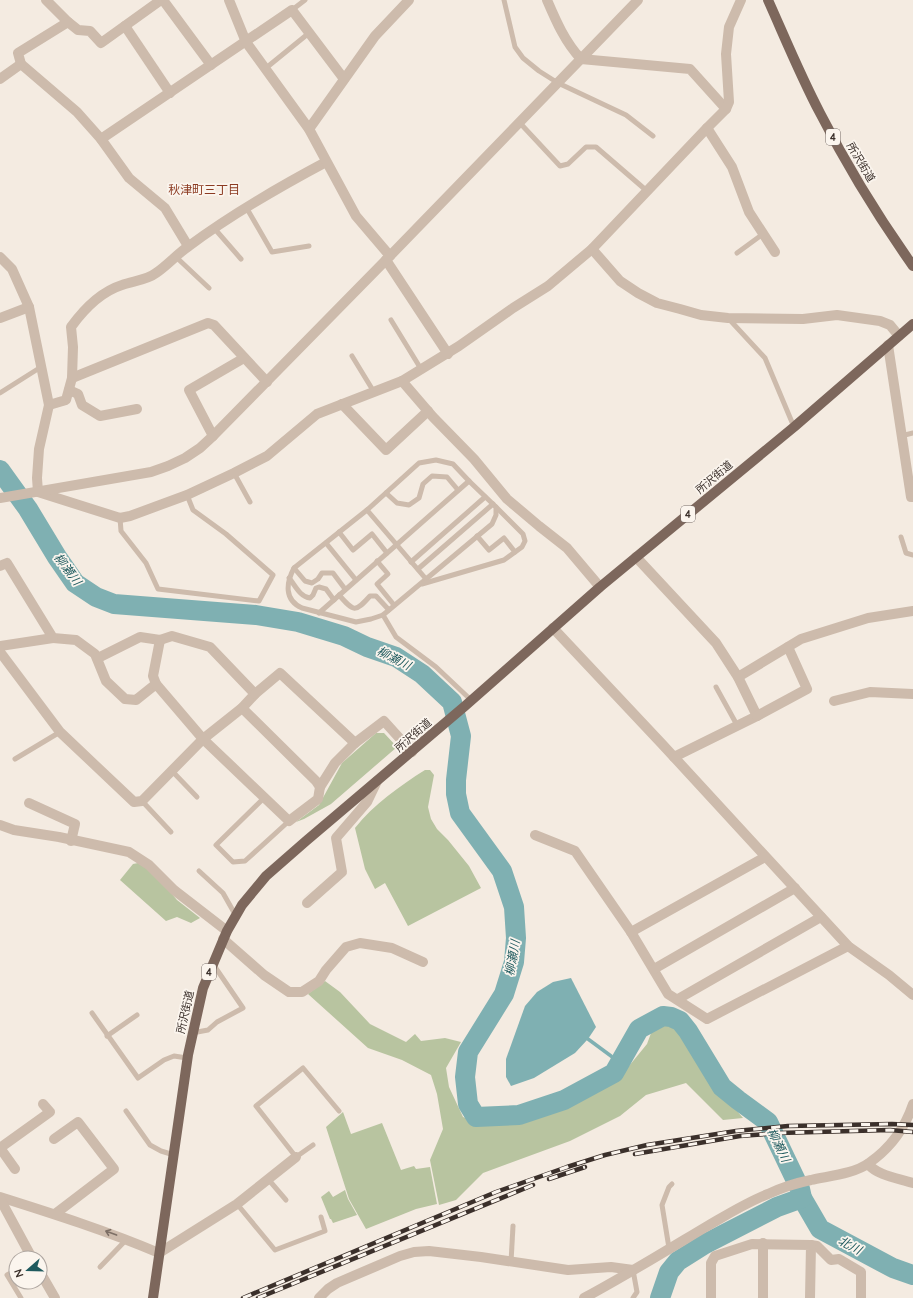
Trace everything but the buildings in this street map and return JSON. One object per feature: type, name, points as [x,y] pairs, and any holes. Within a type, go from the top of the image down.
[{"type":"main road","name":"所沢街道","points":[[768,0],[799,71],[837,145],[865,192],[913,266]]},
{"type":"main road","name":"所沢街道","points":[[153,1298],[187,1058],[192,1034],[203,988],[225,935],[242,905],[266,876],[412,752],[600,587],[794,427],[913,324]]},
{"type":"street","points":[[46,0],[78,30],[90,31],[101,43],[162,0],[211,66]]},
{"type":"street","points":[[229,0],[246,42],[309,129],[356,216],[388,258],[448,354]]},
{"type":"street","points":[[309,129],[375,36],[409,0]]},
{"type":"street","points":[[547,0],[558,26],[571,48],[581,59],[690,69],[726,109]]},
{"type":"street","points":[[0,498],[151,472],[185,458],[200,448],[267,382],[638,0]]},
{"type":"street","points":[[37,492],[120,518],[130,516],[187,495],[268,456],[317,414],[402,381],[448,354],[513,308],[548,286],[592,249],[726,109],[729,102],[726,54],[729,27],[741,0]]},
{"type":"street","points":[[101,139],[292,10],[344,79]]},
{"type":"street","points":[[68,22],[18,53],[21,64],[78,112],[101,139],[129,178],[165,208],[188,246]]},
{"type":"street","points":[[125,26],[170,93]]},
{"type":"street","points":[[0,79],[21,64]]},
{"type":"street","points":[[707,128],[732,168],[749,212],[775,252]]},
{"type":"street","points":[[49,406],[66,400],[72,378],[73,347],[71,327],[93,301],[108,290],[155,274],[188,246],[246,207],[326,162]]},
{"type":"street","points":[[592,249],[620,281],[638,293],[657,302],[701,315],[728,318],[803,319],[837,315],[880,321],[890,324],[899,336]]},
{"type":"street","points":[[1,259],[12,269],[29,307],[49,406],[39,449],[37,492]]},
{"type":"street","points":[[0,318],[29,307]]},
{"type":"street","points":[[72,378],[208,323],[214,326],[267,382]]},
{"type":"street","points":[[888,345],[911,497],[913,497]]},
{"type":"street","points":[[213,436],[189,390],[244,358]]},
{"type":"street","points":[[402,381],[507,498],[567,548],[600,587]]},
{"type":"street","points":[[69,390],[78,394],[82,405],[100,416],[137,409]]},
{"type":"street","points":[[342,404],[386,450],[428,411]]},
{"type":"street","points":[[636,557],[716,644],[738,677],[757,716]]},
{"type":"street","points":[[0,566],[6,563],[53,638]]},
{"type":"street","points":[[738,677],[801,639],[851,622],[913,611]]},
{"type":"street","points":[[553,628],[848,946],[913,995]]},
{"type":"street","points":[[98,658],[140,637],[160,640],[172,636],[210,648],[255,694]]},
{"type":"street","points":[[0,646],[53,638],[76,640],[95,654],[98,658],[106,680],[125,699],[136,700],[156,684]]},
{"type":"street","points":[[160,640],[153,676],[156,684],[203,739],[289,821],[318,799],[320,787],[335,763],[355,743],[384,721],[412,752]]},
{"type":"street","points":[[674,757],[808,689],[788,647]]},
{"type":"street","points":[[0,652],[60,732],[134,802],[142,801],[203,739],[242,708],[255,694],[280,673],[355,743]]},
{"type":"street","points":[[834,701],[870,692],[913,694]]},
{"type":"street","points":[[242,708],[316,781],[320,787]]},
{"type":"street","points":[[307,903],[342,872],[336,838],[367,802],[377,781]]},
{"type":"street","points":[[29,804],[76,824],[71,841]]},
{"type":"street","points":[[0,825],[14,830],[59,837],[71,841],[129,852],[149,865],[174,890],[201,912],[264,975],[289,992],[302,992],[319,981],[326,970],[346,948],[360,943],[392,948],[423,962]]},
{"type":"street","points":[[535,835],[575,851],[631,932],[668,994],[707,1019],[848,946]]},
{"type":"street","points":[[631,932],[765,857]]},
{"type":"street","points":[[654,969],[795,888]]},
{"type":"street","points":[[678,999],[822,917]]},
{"type":"street","points":[[15,1169],[0,1148],[50,1112],[43,1104]]},
{"type":"street","points":[[584,1298],[733,1211],[766,1194],[809,1180],[836,1175],[868,1164],[890,1144],[902,1129],[913,1104]]},
{"type":"street","points":[[54,1139],[78,1122],[114,1168],[55,1214]]},
{"type":"street","points":[[0,1198],[55,1214],[126,1239],[160,1253],[237,1204],[296,1157]]},
{"type":"street","points":[[868,1164],[872,1170],[913,1183]]},
{"type":"street","points":[[0,1198],[28,1250]]},
{"type":"street","points":[[763,1243],[763,1298]]},
{"type":"street","points":[[711,1298],[711,1263],[715,1256],[752,1244],[763,1243],[817,1246],[831,1260],[840,1259],[861,1272],[861,1298]]},
{"type":"street","points":[[810,1298],[811,1245]]},
{"type":"street","points":[[319,1298],[337,1283],[392,1259],[414,1252],[429,1251],[568,1270],[611,1267],[633,1270]]},
{"type":"street","points":[[48,1286],[55,1298]]},
{"type":"lane","points":[[292,10],[305,0]]},
{"type":"lane","points":[[504,0],[515,47],[524,58],[539,71],[558,83],[626,115],[653,136]]},
{"type":"lane","points":[[266,68],[309,33]]},
{"type":"lane","points":[[519,122],[560,166],[568,164],[586,147],[596,147],[647,191]]},
{"type":"lane","points":[[246,207],[272,252],[309,246]]},
{"type":"lane","points":[[214,228],[241,259]]},
{"type":"lane","points":[[737,253],[763,234]]},
{"type":"lane","points":[[176,257],[209,288]]},
{"type":"lane","points":[[728,318],[765,358],[794,427]]},
{"type":"lane","points":[[391,320],[421,369]]},
{"type":"lane","points":[[352,356],[374,392]]},
{"type":"lane","points":[[0,392],[41,367]]},
{"type":"lane","points":[[901,436],[913,433]]},
{"type":"lane","points":[[419,585],[504,560],[522,547],[525,541],[523,534],[485,496],[468,481],[454,464],[436,460],[420,463],[367,510],[294,568],[289,578],[289,594],[292,601],[297,606],[356,622],[383,615],[492,524],[496,515],[494,506]]},
{"type":"lane","points":[[234,473],[250,502]]},
{"type":"lane","points":[[386,493],[397,503],[409,505],[418,498],[423,484],[432,476],[447,477],[458,490]]},
{"type":"lane","points":[[319,613],[468,481]]},
{"type":"lane","points":[[120,518],[121,531],[146,563],[158,589],[259,602],[273,575],[226,534],[193,510],[187,495]]},
{"type":"lane","points":[[411,562],[485,496]]},
{"type":"lane","points":[[418,569],[494,506]]},
{"type":"lane","points":[[367,510],[426,579]]},
{"type":"lane","points":[[339,532],[353,550],[372,534],[387,553]]},
{"type":"lane","points":[[477,536],[489,550],[504,538],[515,552]]},
{"type":"lane","points":[[901,537],[906,553],[913,555]]},
{"type":"lane","points":[[326,543],[356,580]]},
{"type":"lane","points":[[377,561],[388,574],[377,584],[394,605]]},
{"type":"lane","points":[[294,568],[305,581],[312,583],[318,579],[322,573],[333,573],[345,590]]},
{"type":"lane","points":[[289,578],[301,594],[307,598],[310,598],[316,588],[319,587],[326,589],[334,600]]},
{"type":"lane","points":[[339,595],[348,606],[353,609],[360,608],[370,596],[376,596],[389,610]]},
{"type":"lane","points":[[383,615],[396,637],[436,667],[468,703]]},
{"type":"lane","points":[[716,688],[737,725]]},
{"type":"lane","points":[[15,758],[60,732]]},
{"type":"lane","points":[[172,771],[197,797]]},
{"type":"lane","points":[[264,797],[216,845],[234,862],[245,861],[289,821]]},
{"type":"lane","points":[[142,801],[171,832]]},
{"type":"lane","points":[[199,871],[223,893],[236,916]]},
{"type":"lane","points":[[192,1034],[208,1030],[217,1022],[242,1008],[213,963]]},
{"type":"lane","points":[[92,1014],[138,1078],[164,1060],[174,1056],[187,1058]]},
{"type":"lane","points":[[107,1036],[137,1014]]},
{"type":"lane","points":[[313,1145],[296,1157],[256,1106],[303,1068],[339,1111]]},
{"type":"lane","points":[[126,1111],[150,1145],[161,1151],[174,1155]]},
{"type":"lane","points":[[268,1179],[286,1200]]},
{"type":"lane","points":[[669,1248],[662,1205],[669,1187],[672,1184]]},
{"type":"lane","points":[[237,1204],[275,1250],[326,1231],[321,1218]]},
{"type":"lane","points":[[511,1262],[513,1226]]},
{"type":"lane","points":[[100,1267],[126,1239]]},
{"type":"lane","points":[[632,1298],[637,1292],[633,1270]]},
{"type":"green space","points":[[376,733],[384,733],[397,747],[331,804],[296,822],[319,805],[342,763]]},
{"type":"green space","points":[[425,770],[430,770],[434,775],[428,807],[431,819],[437,829],[469,866],[481,888],[408,926],[385,883],[375,889],[365,869],[355,828],[370,811],[388,796]]},
{"type":"green space","points":[[138,863],[150,870],[177,900],[200,918],[191,923],[177,917],[166,921],[120,880],[133,864]]},
{"type":"green space","points":[[325,981],[340,992],[370,1024],[406,1042],[415,1034],[421,1041],[445,1038],[461,1042],[446,1068],[449,1087],[463,1117],[481,1124],[516,1121],[569,1105],[620,1077],[647,1044],[654,1025],[663,1021],[673,1023],[688,1036],[715,1085],[743,1118],[723,1120],[686,1083],[646,1095],[620,1116],[570,1141],[483,1173],[456,1200],[439,1205],[430,1160],[443,1129],[437,1094],[431,1075],[402,1060],[368,1048],[308,994]]},
{"type":"green space","points":[[343,1112],[351,1134],[382,1123],[401,1170],[414,1166],[416,1169],[430,1167],[437,1204],[416,1209],[366,1229],[349,1199],[326,1127]]},
{"type":"green space","points":[[345,1190],[357,1215],[333,1223],[321,1197],[329,1191],[333,1197]]},
{"type":"water","points":[[571,978],[596,1027],[588,1039],[575,1053],[534,1078],[511,1086],[506,1077],[506,1059],[525,1006],[537,992],[553,982]]},
{"type":"waterway","name":"柳瀬川","points":[[0,470],[28,509],[57,557],[75,583],[96,597],[114,604],[256,615],[298,622],[344,636],[367,647],[396,657],[422,674],[452,702],[461,736],[456,780],[456,794],[460,813],[502,871],[514,907],[516,938],[514,962],[504,994],[468,1052],[465,1077],[468,1104],[476,1117],[519,1115],[564,1100],[614,1073],[639,1029],[663,1016],[671,1017],[680,1021],[688,1031],[722,1087],[768,1122],[800,1189],[802,1198],[820,1229],[893,1268],[913,1275]]},
{"type":"waterway","points":[[588,1039],[611,1056],[619,1064]]},
{"type":"waterway","name":"柳瀬川","points":[[660,1298],[669,1272],[678,1261],[705,1244],[777,1207],[802,1198]]},
{"type":"railway","points":[[243,1298],[496,1192],[605,1155],[647,1145],[736,1131],[788,1126],[913,1125]]},
{"type":"railway","points":[[635,1154],[740,1136],[779,1133],[890,1130],[913,1132]]},
{"type":"railway","points":[[549,1179],[585,1167]]},
{"type":"railway","points":[[258,1298],[533,1185]]},
{"type":"district","name":"秋津町三丁目","points":[[204,189]]},
{"type":"water label","name":"北川","points":[[850,1245]]}]
